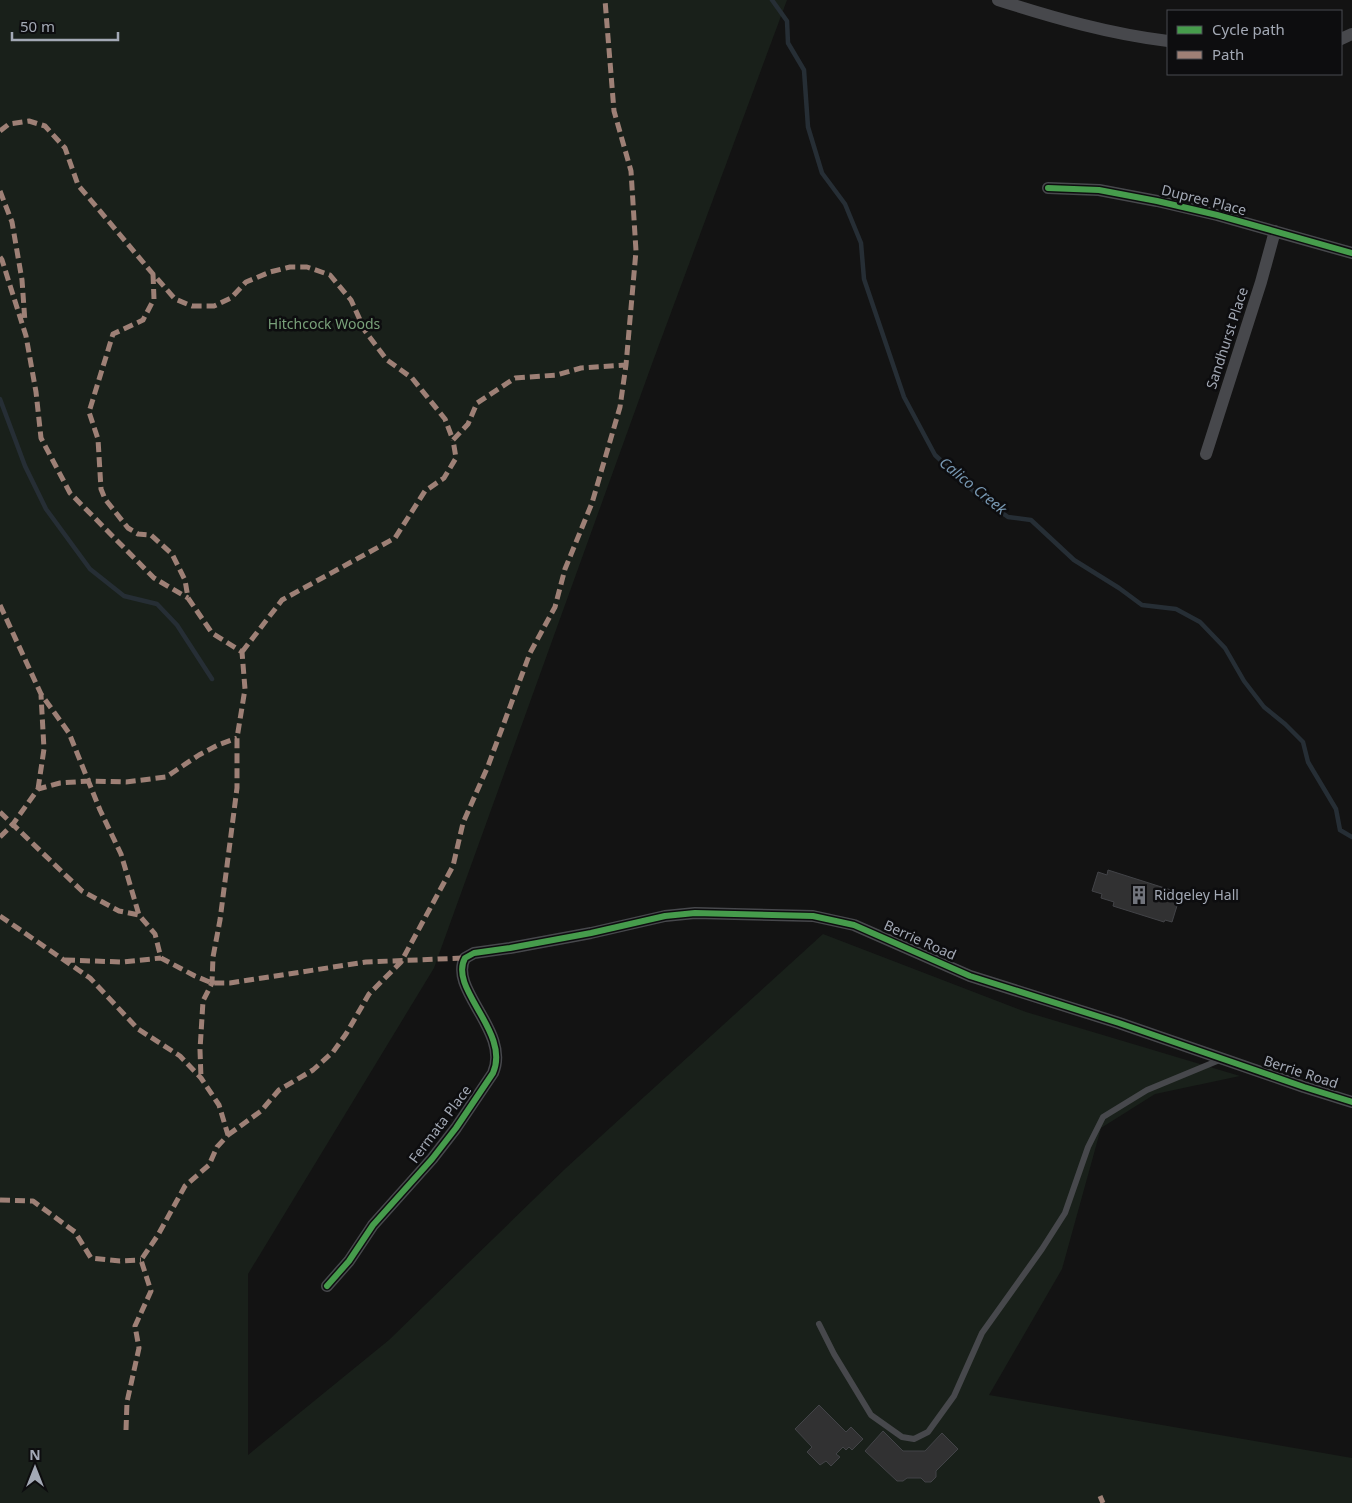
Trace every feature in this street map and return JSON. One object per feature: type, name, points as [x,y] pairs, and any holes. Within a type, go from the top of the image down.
[{"type":"street","points":[[998,0],[1090,26],[1167,41]]},
{"type":"street","name":"Dupree Place","points":[[1048,188],[1099,190],[1147,199],[1217,215],[1352,253]]},
{"type":"street","name":"Sandhurst Place","points":[[1206,454],[1262,282],[1275,231]]},
{"type":"street","name":"Berrie Road","points":[[465,958],[474,953],[564,938],[665,916],[695,913],[812,916],[854,925],[970,976],[1119,1023],[1352,1102]]},
{"type":"street","name":"Fermata Place","points":[[327,1286],[349,1261],[373,1225],[432,1159],[456,1128],[496,1066],[497,1050],[490,1032],[463,982],[461,968],[465,958]]},
{"type":"lane","points":[[819,1324],[834,1354],[871,1415],[902,1437],[914,1439],[928,1432],[954,1396],[982,1333],[1042,1249],[1065,1213],[1088,1147],[1103,1116],[1147,1090],[1223,1059]]},
{"type":"green space","name":"Hitchcock Woods","points":[[0,0],[787,0],[653,361],[434,968],[248,1274],[248,1455],[389,1340],[566,1168],[823,934],[1026,1012],[1240,1076],[1155,1094],[1101,1128],[1062,1269],[989,1395],[1352,1458],[1352,1503],[0,1503]]},
{"type":"building","name":"Ridgeley Hall","points":[[1108,870],[1174,891],[1173,894],[1180,896],[1172,922],[1165,920],[1164,922],[1113,906],[1114,902],[1101,898],[1102,894],[1092,891],[1098,872],[1107,875]]},
{"type":"building","points":[[819,1405],[846,1432],[851,1427],[863,1439],[852,1450],[849,1447],[846,1450],[843,1447],[836,1454],[840,1457],[831,1466],[826,1461],[820,1465],[807,1452],[812,1447],[795,1429]]},
{"type":"building","points":[[883,1431],[903,1451],[925,1451],[942,1433],[958,1449],[936,1471],[936,1477],[931,1482],[925,1482],[921,1478],[907,1478],[903,1481],[897,1481],[865,1451]]},
{"type":"waterway","name":"Calico Creek","points":[[772,0],[787,21],[788,43],[804,70],[808,127],[822,173],[845,204],[861,243],[864,279],[904,397],[935,455],[981,498],[1008,517],[1031,520],[1074,560],[1142,605],[1176,609],[1200,622],[1225,648],[1244,681],[1264,707],[1303,742],[1308,762],[1336,809],[1340,830],[1352,837]]},
{"type":"waterway","points":[[0,399],[25,466],[46,509],[90,569],[124,596],[157,604],[177,625],[212,679]]},
{"type":"marked path","points":[[228,1135],[261,1111],[279,1090],[313,1070],[333,1052],[346,1034],[369,994],[401,962],[453,866],[463,823],[488,766],[530,653],[555,607],[565,569],[592,503],[620,407],[626,365],[636,251],[631,171],[614,111],[605,0]]},
{"type":"marked path","points":[[0,131],[9,124],[29,121],[45,126],[65,148],[78,185],[175,299],[192,306],[214,306],[231,298],[246,282],[270,272],[290,267],[307,267],[330,275],[351,300],[365,331],[387,360],[412,378],[445,419],[453,440]]},
{"type":"marked path","points":[[0,191],[12,222],[22,280],[25,322]]},
{"type":"marked path","points":[[0,257],[26,336],[36,392],[41,438],[70,493],[154,578],[188,598]]},
{"type":"marked path","points":[[153,274],[154,299],[143,320],[113,334],[89,412],[98,439],[101,489],[105,499],[128,528],[138,534],[151,535],[172,554],[185,580],[188,598],[212,633],[242,652],[245,689],[237,738],[237,788],[220,920],[213,957],[212,983],[203,1001],[200,1050],[201,1078]]},
{"type":"marked path","points":[[242,652],[282,600],[395,538],[425,491],[444,478],[456,458],[453,440],[468,424],[477,403],[515,378],[557,375],[581,368],[626,365]]},
{"type":"marked path","points":[[0,605],[41,694],[69,733],[100,810],[121,854],[139,915]]},
{"type":"marked path","points":[[38,789],[44,749],[41,695]]},
{"type":"marked path","points":[[0,837],[13,824],[38,789],[60,783],[90,781],[126,782],[166,777],[199,755],[237,738]]},
{"type":"marked path","points":[[0,812],[82,891],[119,911],[139,915],[155,934],[161,958],[212,983],[230,983],[366,962],[465,958]]},
{"type":"marked path","points":[[0,916],[90,978],[138,1029],[180,1056],[201,1078],[219,1105],[228,1135],[217,1147],[209,1165],[185,1186],[158,1235],[141,1260]]},
{"type":"marked path","points":[[65,960],[122,962],[161,958]]},
{"type":"marked path","points":[[0,1200],[33,1201],[75,1232],[91,1258],[120,1261],[141,1260]]},
{"type":"marked path","points":[[126,1430],[127,1402],[139,1348],[135,1326],[151,1291],[141,1260]]},
{"type":"marked path","points":[[1100,1496],[1103,1503]]},
{"type":"cycle path","points":[[1048,188],[1099,190],[1157,201],[1217,215],[1352,253]]},
{"type":"cycle path","points":[[327,1286],[349,1261],[373,1225],[432,1159],[456,1128],[493,1073],[496,1058],[494,1042],[465,983],[462,970],[465,958],[474,953],[591,933],[665,916],[695,913],[813,916],[854,925],[970,976],[1119,1023],[1352,1102]]},
{"type":"place","name":"Ridgeley Hall","points":[[1139,895]]}]
